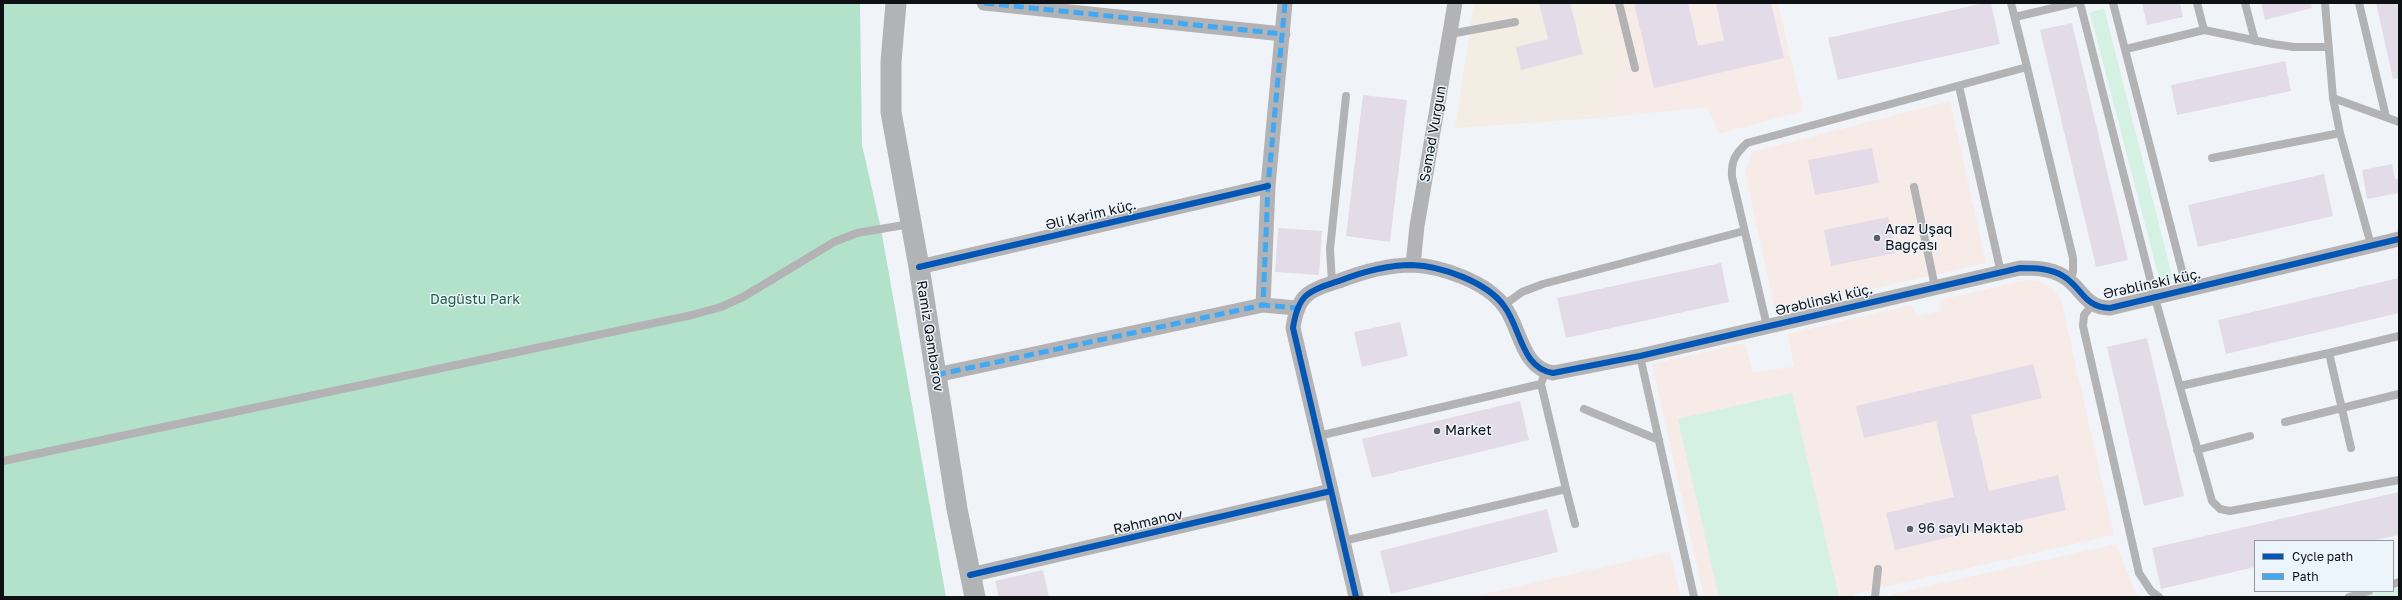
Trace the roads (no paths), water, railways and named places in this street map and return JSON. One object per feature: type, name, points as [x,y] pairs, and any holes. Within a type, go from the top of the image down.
[{"type":"main road","name":"Ramiz Qəmbərov","points":[[896,3],[891,62],[891,112],[975,597]]},
{"type":"street","points":[[984,3],[1283,34]]},
{"type":"street","points":[[1263,305],[1268,186],[1285,3]]},
{"type":"street","name":"Səməd Vurğun","points":[[1413,265],[1417,226],[1455,3]]},
{"type":"street","name":"Əli Kərim küç.","points":[[919,267],[1268,186]]},
{"type":"street","name":"Ərəblinski küç.","points":[[1543,378],[1562,372],[1640,356],[2001,273],[2034,268],[2050,271],[2070,281],[2092,305],[2110,308],[2399,238]]},
{"type":"street","points":[[1356,597],[1293,328],[1296,308],[1302,298],[1332,283],[1361,273],[1413,265],[1469,279],[1489,291],[1504,305],[1530,361],[1543,378]]},
{"type":"street","points":[[936,375],[1263,305],[1296,308]]},
{"type":"street","name":"Rəhmanov","points":[[970,575],[1331,491]]},
{"type":"lane","points":[[1619,3],[1635,68]]},
{"type":"lane","points":[[2011,3],[2073,258],[2073,272],[2070,281]]},
{"type":"lane","points":[[2015,17],[2074,3]]},
{"type":"lane","points":[[2080,3],[2155,298],[2212,502],[2220,509],[2230,511],[2399,480]]},
{"type":"lane","points":[[2113,3],[2187,290]]},
{"type":"lane","points":[[2197,3],[2204,30]]},
{"type":"lane","points":[[2245,3],[2255,41]]},
{"type":"lane","points":[[2325,3],[2333,98],[2340,133],[2371,245]]},
{"type":"lane","points":[[2359,3],[2386,116]]},
{"type":"lane","points":[[1450,34],[1515,22]]},
{"type":"lane","points":[[2126,49],[2204,30],[2255,41],[2294,47],[2328,47]]},
{"type":"lane","points":[[1767,326],[1732,177],[1732,163],[1737,152],[1747,143],[2027,67]]},
{"type":"lane","points":[[1958,86],[2001,273]]},
{"type":"lane","points":[[1332,283],[1330,250],[1346,96]]},
{"type":"lane","points":[[2333,98],[2399,122]]},
{"type":"lane","points":[[2212,158],[2340,133]]},
{"type":"lane","points":[[1914,187],[1935,287]]},
{"type":"lane","points":[[3,461],[692,316],[721,307],[743,297],[834,242],[857,233],[911,223]]},
{"type":"lane","points":[[1504,305],[1522,292],[1543,284],[1744,231]]},
{"type":"lane","points":[[2092,305],[2084,315],[2083,326],[2137,566],[2151,591],[2159,597]]},
{"type":"lane","points":[[2180,386],[2399,336]]},
{"type":"lane","points":[[2329,353],[2351,448]]},
{"type":"lane","points":[[1640,356],[1694,597]]},
{"type":"lane","points":[[1318,436],[1543,378],[1566,489],[1576,524]]},
{"type":"lane","points":[[2285,422],[2341,407],[2399,394]]},
{"type":"lane","points":[[1584,409],[1659,440]]},
{"type":"lane","points":[[2197,450],[2250,436]]},
{"type":"lane","points":[[1343,541],[1566,489]]},
{"type":"lane","points":[[1875,597],[1878,569]]},
{"type":"lane","points":[[2349,597],[2366,592]]},
{"type":"place","name":"Araz Uşaq Bağçası","points":[[1877,238]]},
{"type":"place","name":"Market","points":[[1437,431]]},
{"type":"place","name":"96 saylı Məktəb","points":[[1910,529]]},
{"type":"park label","name":"Dağüstu Park","points":[[475,300]]}]
